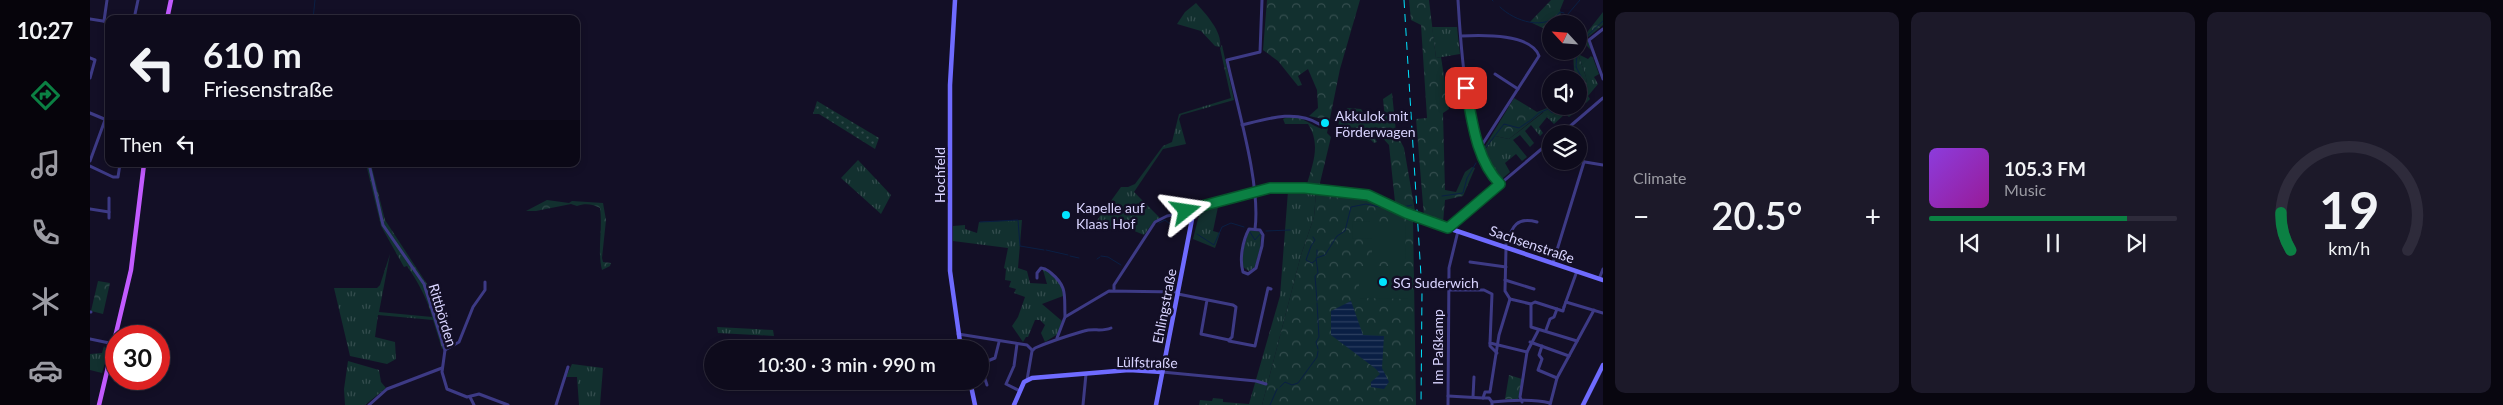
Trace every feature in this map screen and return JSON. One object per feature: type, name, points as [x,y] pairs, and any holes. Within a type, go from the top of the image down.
[{"type":"main road","points":[[168,15],[171,0]]},
{"type":"main road","points":[[118,325],[131,270],[144,167]]},
{"type":"main road","points":[[99,405],[105,381]]},
{"type":"street","points":[[106,15],[107,0]]},
{"type":"street","points":[[135,15],[138,0]]},
{"type":"street","name":"Hochfeld","points":[[955,0],[950,84],[950,251],[951,291],[959,340]]},
{"type":"street","points":[[1255,229],[1257,214],[1254,192],[1242,125],[1227,60],[1260,52],[1262,0]]},
{"type":"street","points":[[1458,0],[1466,88],[1485,165],[1500,184]]},
{"type":"street","points":[[90,19],[105,21]]},
{"type":"street","points":[[1603,30],[1590,40],[1603,79]]},
{"type":"street","points":[[1461,36],[1507,38],[1533,47],[1539,56],[1480,148]]},
{"type":"street","points":[[90,58],[95,60],[90,78]]},
{"type":"street","points":[[1495,74],[1518,89]]},
{"type":"street","points":[[1572,125],[1603,98]]},
{"type":"street","points":[[90,113],[105,120]]},
{"type":"street","points":[[1242,125],[1280,116],[1312,120],[1319,124]]},
{"type":"street","points":[[90,161],[105,126]]},
{"type":"street","points":[[1448,228],[1542,149]]},
{"type":"street","points":[[1587,162],[1603,165]]},
{"type":"street","points":[[90,166],[113,177],[118,177],[120,167]]},
{"type":"street","name":"Rittbörden","points":[[370,167],[383,225],[424,284],[445,350],[442,368],[447,389],[456,394],[470,397],[479,394],[508,405]]},
{"type":"street","points":[[1553,263],[1582,170]]},
{"type":"street","name":"Sachsenstraße","points":[[1114,290],[1114,285],[1152,225],[1167,216],[1194,211],[1198,207],[1254,192],[1285,187],[1368,195],[1406,213],[1458,232],[1601,279]]},
{"type":"street","points":[[109,198],[109,218]]},
{"type":"street","points":[[90,209],[109,212]]},
{"type":"street","name":"Ehlingstraße","points":[[1156,405],[1194,211]]},
{"type":"street","points":[[1537,222],[1525,220],[1517,224],[1505,247],[1505,291],[1510,299],[1532,304],[1535,302],[1562,311],[1565,308],[1577,271]]},
{"type":"street","points":[[1249,229],[1255,229],[1262,232],[1260,256],[1255,270],[1248,274],[1242,268],[1243,247],[1249,229]]},
{"type":"street","name":"Im Paßkamp","points":[[1448,405],[1450,256],[1458,232]]},
{"type":"street","points":[[1470,262],[1506,267]]},
{"type":"street","points":[[1037,278],[1040,268],[1045,268],[1062,282],[1065,317],[1057,338]]},
{"type":"street","points":[[1601,279],[1603,269]]},
{"type":"street","points":[[1506,280],[1534,289]]},
{"type":"street","points":[[445,350],[459,342],[473,307],[485,290],[485,282]]},
{"type":"street","points":[[1207,300],[1201,334],[1255,346],[1268,288],[1271,289]]},
{"type":"street","points":[[1065,317],[1074,309],[1089,304],[1114,290],[1178,293],[1233,305],[1237,310],[1232,337],[1228,340]]},
{"type":"street","points":[[1449,290],[1484,290],[1492,294],[1490,346],[1497,353]]},
{"type":"street","points":[[1510,299],[1498,345],[1489,398],[1492,403],[1537,400],[1550,404],[1557,378],[1565,360],[1594,310]]},
{"type":"street","points":[[1566,302],[1603,314]]},
{"type":"street","points":[[1532,304],[1530,326],[1538,331],[1546,330],[1577,340]]},
{"type":"street","points":[[1546,330],[1550,318],[1554,317],[1557,309]]},
{"type":"street","points":[[1582,324],[1582,330]]},
{"type":"street","points":[[1032,350],[1057,338],[1071,336],[1085,330],[1106,330],[1111,328]]},
{"type":"street","points":[[1522,402],[1520,397],[1527,352],[1530,342],[1535,339],[1538,331]]},
{"type":"street","points":[[958,335],[1027,345],[1032,350]]},
{"type":"street","points":[[90,339],[105,342]]},
{"type":"street","points":[[989,360],[995,358],[999,342]]},
{"type":"street","points":[[1530,342],[1569,354]]},
{"type":"street","points":[[1490,343],[1527,352]]},
{"type":"street","points":[[1016,344],[1014,366],[1006,384],[1021,391]]},
{"type":"street","points":[[1542,346],[1539,355],[1542,359],[1538,370],[1557,378]]},
{"type":"street","points":[[1015,405],[1027,380],[1032,350]]},
{"type":"street","points":[[1583,405],[1603,365]]},
{"type":"street","points":[[556,405],[568,367]]},
{"type":"street","points":[[369,405],[388,388],[442,368]]},
{"type":"street","name":"Lülfstraße","points":[[1027,380],[1052,376],[1129,370],[1256,381],[1266,384]]},
{"type":"street","points":[[1083,405],[1086,374]]},
{"type":"street","points":[[1473,397],[1474,377]]},
{"type":"street","points":[[972,390],[975,405]]},
{"type":"street","points":[[1483,398],[1486,392],[1490,392]]},
{"type":"street","points":[[1448,396],[1489,398]]},
{"type":"street","points":[[470,397],[474,405]]},
{"type":"green space","points":[[1267,0],[1360,0],[1340,69],[1327,133],[1331,137],[1319,187],[1307,184],[1315,154],[1312,131],[1308,124],[1285,124],[1283,119],[1288,117],[1298,118],[1322,129],[1325,122],[1323,119],[1309,116],[1318,108],[1317,90],[1308,69],[1298,76],[1302,85],[1298,86],[1278,61],[1263,50]]},
{"type":"green space","points":[[1409,0],[1429,0],[1436,58],[1441,57],[1449,109],[1443,113],[1445,190],[1456,192],[1465,172],[1472,167],[1475,168],[1463,196],[1445,200],[1443,223],[1424,217],[1416,119],[1427,118],[1421,25],[1411,20]]},
{"type":"green space","points":[[1551,0],[1564,0],[1560,10],[1561,15],[1542,15],[1542,28],[1530,22]]},
{"type":"green space","points":[[1196,3],[1216,29],[1219,35],[1220,47],[1215,46],[1201,31],[1177,24],[1185,12]]},
{"type":"green space","points":[[1603,12],[1603,25],[1588,37],[1588,31]]},
{"type":"green space","points":[[1432,27],[1457,27],[1460,54],[1436,58]]},
{"type":"green space","points":[[1222,45],[1234,100],[1181,115],[1179,119],[1186,144],[1163,149],[1134,192],[1160,218],[1154,221],[1144,235],[1125,227],[1110,229],[1095,223],[1121,187],[1135,184],[1163,146],[1172,142],[1179,114],[1231,98],[1220,48]]},
{"type":"green space","points":[[1591,56],[1599,74],[1594,77],[1598,84],[1588,96],[1590,99],[1587,102],[1587,70],[1584,70],[1580,60],[1588,60]]},
{"type":"green space","points":[[1573,60],[1580,60],[1584,70],[1574,70]]},
{"type":"green space","points":[[1392,93],[1396,132],[1404,148],[1415,211],[1395,202],[1389,145],[1379,134],[1374,136],[1377,142],[1374,143],[1370,139],[1337,137],[1339,119],[1346,114],[1347,108],[1361,109],[1367,119],[1380,121],[1385,118],[1383,99]]},
{"type":"green space","points":[[1514,98],[1537,112],[1542,110],[1542,113],[1509,139],[1495,136],[1484,148]]},
{"type":"green space","points":[[817,101],[879,138],[875,149],[819,114],[813,114]]},
{"type":"green space","points":[[1542,114],[1551,118],[1555,115],[1564,115],[1554,124],[1547,117],[1539,127],[1542,132],[1540,136],[1531,125],[1525,131],[1534,143],[1530,147],[1520,135],[1513,140],[1527,157],[1522,161],[1516,154],[1505,163],[1510,172],[1499,179],[1487,162],[1484,151],[1495,136],[1509,139]]},
{"type":"green space","points":[[858,160],[891,195],[881,214],[841,178]]},
{"type":"green space","points":[[367,167],[372,167],[385,220],[427,284],[446,348],[442,349],[433,320],[378,315],[375,337],[395,342],[396,359],[387,364],[350,356],[334,288],[377,288],[380,285],[390,254],[379,312],[432,317],[428,303],[418,284],[407,266],[404,267],[381,226]]},
{"type":"green space","points":[[1294,189],[1316,192],[1314,217],[1301,255],[1262,405],[1199,405],[1200,400],[1212,401],[1213,398],[1223,399],[1223,402],[1249,404],[1280,296],[1288,191]]},
{"type":"green space","points":[[1316,192],[1363,196],[1385,204],[1413,219],[1416,405],[1262,405],[1301,255],[1314,217]]},
{"type":"green space","points":[[547,200],[569,203],[572,201],[603,203],[606,220],[602,258],[603,262],[611,263],[610,266],[602,270],[600,255],[600,208],[589,204],[577,206],[571,204],[536,211],[526,211]]},
{"type":"green space","points":[[1218,207],[1213,231],[1220,233],[1215,248],[1193,239],[1200,211]]},
{"type":"green space","points":[[1022,220],[1018,268],[1027,271],[1030,283],[1047,284],[1043,270],[1045,269],[1062,284],[1063,296],[1042,304],[1062,321],[1058,334],[1045,342],[1041,333],[1045,325],[1040,320],[1035,320],[1028,337],[1023,342],[1012,326],[1018,317],[1025,297],[1014,293],[1016,289],[1009,287],[1011,281],[1005,280],[1006,269],[1004,268],[1008,248],[953,241],[952,296],[953,226],[965,225],[965,229],[977,233],[979,222]]},
{"type":"green space","points":[[1353,221],[1370,222],[1370,225],[1406,225],[1405,260],[1372,260],[1372,239],[1352,238]]},
{"type":"green space","points":[[1249,230],[1261,232],[1260,249],[1255,267],[1249,271],[1243,267],[1243,258]]},
{"type":"green space","name":"SG Suderwich","points":[[1359,266],[1408,266],[1408,299],[1359,298]]},
{"type":"green space","points":[[98,281],[110,283],[103,314],[91,311]]},
{"type":"green space","points":[[717,327],[773,330],[774,336],[718,333]]},
{"type":"green space","points":[[104,346],[105,362],[102,373],[90,370],[90,354],[102,353]]},
{"type":"green space","points":[[348,361],[379,370],[381,382],[386,388],[365,405],[345,405],[344,389]]},
{"type":"green space","points":[[572,364],[603,368],[600,405],[579,405],[577,377],[566,377]]},
{"type":"green space","points":[[1509,375],[1522,379],[1518,400],[1505,399]]},
{"type":"water","points":[[1351,301],[1363,335],[1384,336],[1382,368],[1389,382],[1384,389],[1371,387],[1371,382],[1380,374],[1376,369],[1331,335],[1331,311]]},
{"type":"waterway","points":[[313,15],[315,0]]},
{"type":"waterway","points":[[1568,14],[1580,0]]},
{"type":"waterway","points":[[1500,7],[1521,20],[1539,23],[1547,22],[1560,12],[1564,13]]},
{"type":"waterway","points":[[1588,35],[1603,21]]},
{"type":"waterway","points":[[1576,60],[1578,70]]},
{"type":"waterway","points":[[1486,147],[1504,124],[1519,128],[1542,112]]},
{"type":"waterway","points":[[1442,196],[1463,193],[1467,178],[1476,163]]},
{"type":"waterway","points":[[1317,301],[1315,276],[1318,273],[1316,258],[1325,255],[1337,236],[1345,231],[1351,207],[1366,204],[1389,209]]},
{"type":"waterway","points":[[1403,207],[1412,205]]},
{"type":"waterway","points":[[980,222],[1018,220],[1020,246],[1044,250]]},
{"type":"waterway","points":[[1159,223],[1165,220],[1170,224]]},
{"type":"waterway","points":[[1197,234],[1214,245],[1222,227],[1231,223],[1244,227]]},
{"type":"waterway","points":[[1266,231],[1290,230]]},
{"type":"waterway","points":[[1250,232],[1255,240],[1260,234]]},
{"type":"waterway","points":[[1313,237],[1315,240],[1306,260],[1312,263],[1316,260]]},
{"type":"waterway","points":[[1046,250],[1068,255]]},
{"type":"waterway","points":[[1317,250],[1317,256]]},
{"type":"waterway","points":[[1070,256],[1079,258]]},
{"type":"waterway","points":[[1101,256],[1108,257],[1121,265]]},
{"type":"waterway","points":[[1317,303],[1319,337],[1316,342],[1318,349]]},
{"type":"waterway","points":[[1280,387],[1285,382],[1292,385],[1298,383],[1317,357],[1318,351]]},
{"type":"waterway","points":[[1270,405],[1277,389]]},
{"type":"railway","points":[[1404,0],[1422,292],[1421,405]]},
{"type":"place","name":"Akkulok mit Förderwagen","points":[[1325,123]]},
{"type":"place","name":"Kapelle auf Klaas Hof","points":[[1066,215]]},
{"type":"place","name":"SG Suderwich","points":[[1383,282]]},
{"type":"route","points":[[1186,211],[1194,211],[1198,207],[1270,188],[1305,188],[1368,195],[1406,213],[1448,228],[1500,184],[1487,169],[1482,158],[1466,88]]}]
